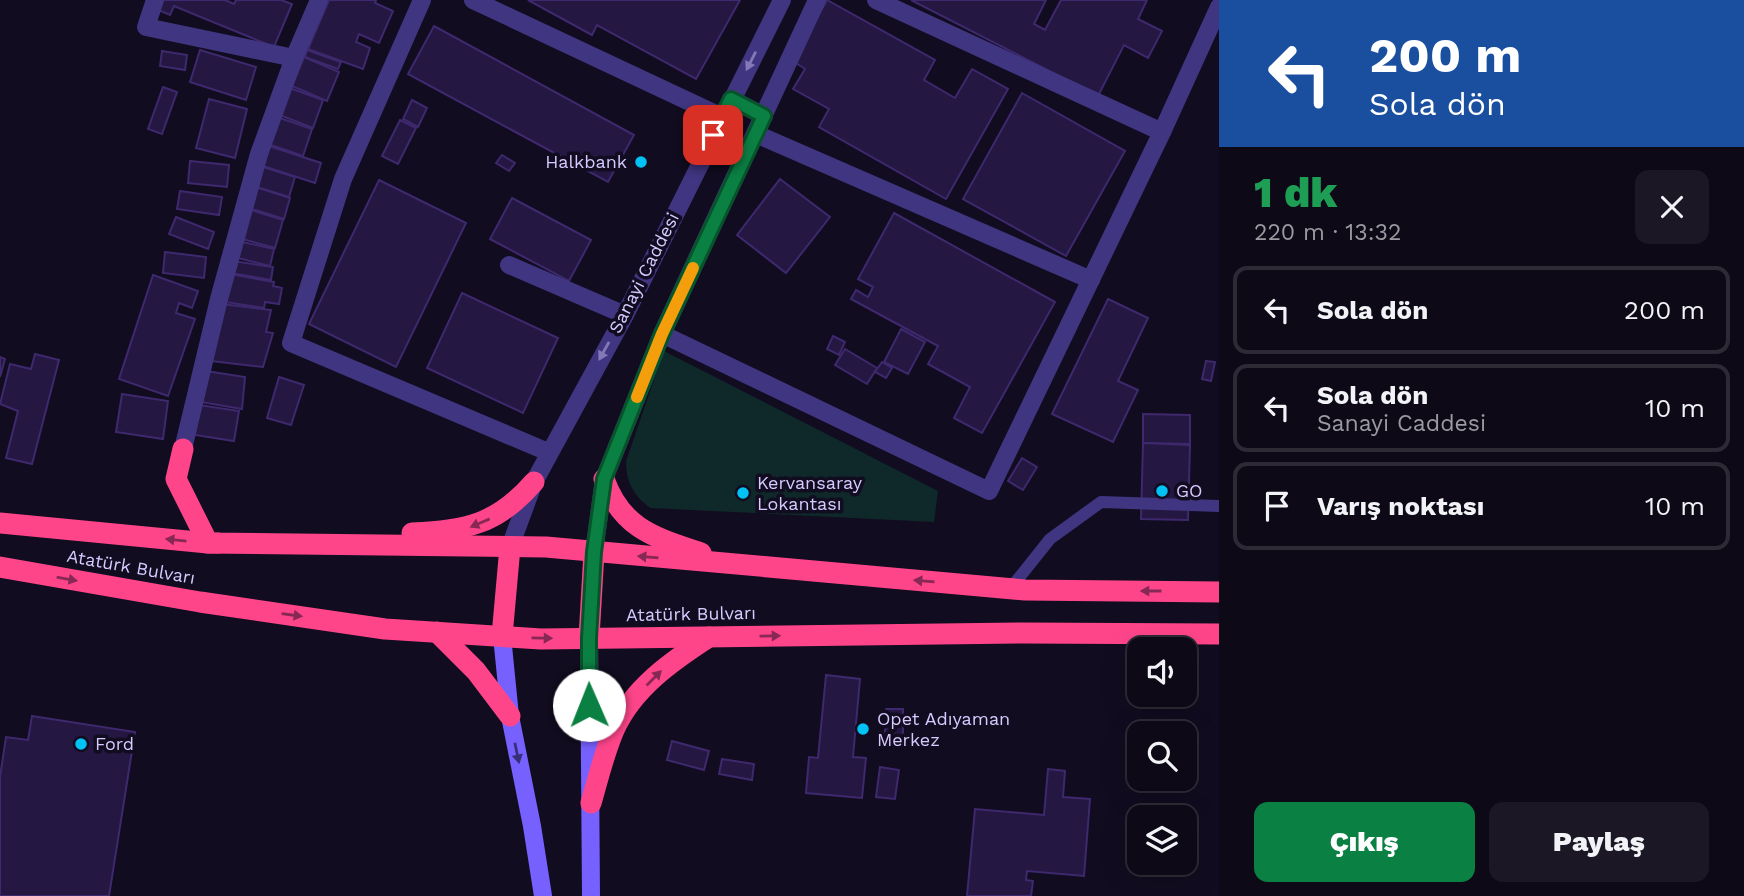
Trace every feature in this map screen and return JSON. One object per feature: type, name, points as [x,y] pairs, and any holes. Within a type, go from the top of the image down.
[{"type":"highway","points":[[183,449],[176,479],[208,543],[459,529],[488,520],[505,510],[534,482]]},
{"type":"highway","points":[[604,479],[610,496],[620,511],[632,524],[647,534],[736,565]]},
{"type":"highway","name":"Atatürk Bulvarı","points":[[0,523],[208,543],[545,547],[1010,589],[1219,592]]},
{"type":"highway","points":[[502,636],[510,547]]},
{"type":"highway","points":[[589,638],[594,552]]},
{"type":"highway","name":"Atatürk Bulvarı","points":[[0,567],[200,602],[385,629],[502,636],[589,638],[1024,633],[1219,634]]},
{"type":"highway","points":[[437,632],[477,671],[510,716]]},
{"type":"highway","points":[[591,803],[613,732],[627,708],[664,668],[710,637]]},
{"type":"main road","points":[[502,636],[510,716],[543,896]]},
{"type":"main road","points":[[589,638],[591,896]]},
{"type":"street","points":[[155,0],[146,27],[293,58]]},
{"type":"street","points":[[183,449],[219,299],[259,154],[293,58],[319,0]]},
{"type":"street","points":[[422,0],[343,179],[291,343],[548,452]]},
{"type":"street","points":[[473,0],[722,117]]},
{"type":"street","name":"Sanayi Caddesi","points":[[510,547],[548,452],[625,315],[782,0]]},
{"type":"street","points":[[594,552],[604,479],[662,334],[817,0]]},
{"type":"street","points":[[876,0],[1162,132]]},
{"type":"street","points":[[662,334],[989,491],[1162,132],[1219,7]]},
{"type":"street","points":[[731,99],[764,116]]},
{"type":"street","points":[[756,134],[1091,280]]},
{"type":"street","points":[[713,135],[747,151]]},
{"type":"street","points":[[509,265],[625,315]]},
{"type":"lane","points":[[1010,589],[1050,539],[1101,502],[1219,506]]},
{"type":"green space","points":[[664,351],[938,491],[934,522],[650,508],[632,488],[626,461]]},
{"type":"building","points":[[160,0],[225,0],[234,4],[236,0],[281,0],[292,4],[274,47],[174,6],[170,15],[156,9]]},
{"type":"building","points":[[329,0],[376,0],[375,3],[393,11],[379,43],[359,34],[356,42],[370,48],[363,69],[308,49]]},
{"type":"building","points":[[528,0],[740,0],[696,79],[597,25],[592,35]]},
{"type":"building","points":[[827,0],[935,60],[924,80],[955,98],[972,69],[1008,89],[946,199],[819,127],[829,109],[793,89],[805,69],[793,61]]},
{"type":"building","points":[[911,0],[1046,0],[1034,24],[1045,30],[1061,0],[1147,0],[1138,19],[1162,31],[1148,58],[1124,45],[1098,96]]},
{"type":"building","points":[[434,26],[634,135],[608,182],[408,74]]},
{"type":"building","points":[[200,50],[256,67],[246,100],[190,82]]},
{"type":"building","points":[[307,50],[341,62],[338,69],[305,57]]},
{"type":"building","points":[[162,51],[187,55],[185,70],[160,66]]},
{"type":"building","points":[[304,57],[339,72],[327,101],[292,86]]},
{"type":"building","points":[[163,87],[177,92],[162,134],[148,129]]},
{"type":"building","points":[[287,87],[323,100],[313,128],[277,114]]},
{"type":"building","points":[[1022,93],[1125,151],[1066,256],[963,199]]},
{"type":"building","points":[[209,99],[247,109],[235,158],[196,148]]},
{"type":"building","points":[[412,100],[427,108],[418,127],[403,119]]},
{"type":"building","points":[[277,117],[312,129],[303,156],[268,144]]},
{"type":"building","points":[[400,120],[416,128],[398,164],[382,156]]},
{"type":"building","points":[[266,145],[321,163],[315,183],[260,165]]},
{"type":"building","points":[[502,155],[515,163],[509,171],[496,163]]},
{"type":"building","points":[[190,161],[229,165],[227,187],[188,183]]},
{"type":"building","points":[[260,166],[295,177],[289,197],[254,186]]},
{"type":"building","points":[[780,179],[830,217],[786,273],[737,235]]},
{"type":"building","points":[[379,180],[466,223],[396,367],[309,324]]},
{"type":"building","points":[[253,186],[290,198],[284,219],[249,208]]},
{"type":"building","points":[[180,191],[222,197],[219,215],[177,209]]},
{"type":"building","points":[[512,198],[591,240],[569,281],[490,239]]},
{"type":"building","points":[[248,209],[283,220],[275,248],[239,238]]},
{"type":"building","points":[[894,213],[1055,302],[982,433],[954,418],[970,387],[928,364],[938,346],[851,299],[856,290],[868,297],[873,287],[858,279]]},
{"type":"building","points":[[176,217],[214,232],[208,249],[169,234]]},
{"type":"building","points":[[238,241],[274,249],[270,266],[234,257]]},
{"type":"building","points":[[165,252],[206,257],[204,278],[163,273]]},
{"type":"building","points":[[233,261],[273,267],[271,280],[231,273]]},
{"type":"building","points":[[230,274],[274,282],[273,286],[282,288],[279,304],[265,302],[264,308],[225,302]]},
{"type":"building","points":[[153,275],[198,291],[192,308],[179,303],[176,313],[195,319],[168,396],[119,379]]},
{"type":"building","points":[[462,293],[558,338],[523,413],[427,368]]},
{"type":"building","points":[[1108,299],[1148,318],[1118,381],[1138,390],[1113,442],[1052,414]]},
{"type":"building","points":[[222,304],[271,310],[266,332],[273,333],[263,367],[210,361]]},
{"type":"building","points":[[901,329],[925,342],[908,374],[884,362]]},
{"type":"building","points":[[833,336],[845,342],[839,355],[827,349]]},
{"type":"building","points":[[845,349],[877,368],[867,384],[835,365]]},
{"type":"building","points":[[35,354],[59,360],[32,464],[6,458],[18,411],[0,404],[10,364],[31,369]]},
{"type":"building","points":[[0,357],[5,359],[0,377]]},
{"type":"building","points":[[1206,361],[1215,362],[1211,381],[1202,379]]},
{"type":"building","points":[[882,362],[892,368],[886,378],[875,372]]},
{"type":"building","points":[[206,371],[245,377],[242,409],[201,402]]},
{"type":"building","points":[[279,377],[304,385],[291,425],[267,418]]},
{"type":"building","points":[[122,394],[168,401],[163,439],[116,432]]},
{"type":"building","points":[[199,405],[239,411],[234,441],[195,435]]},
{"type":"building","points":[[1143,414],[1190,415],[1190,444],[1143,443]]},
{"type":"building","points":[[1143,443],[1190,445],[1188,520],[1141,519]]},
{"type":"building","points":[[1022,458],[1037,467],[1023,490],[1008,481]]},
{"type":"building","points":[[826,675],[860,679],[853,757],[866,758],[862,798],[806,793],[809,757],[818,758]]},
{"type":"building","points":[[886,709],[903,709],[903,735],[885,735]]},
{"type":"building","points":[[32,716],[135,732],[109,896],[0,896],[0,777],[6,737],[28,740]]},
{"type":"building","points":[[672,741],[709,751],[704,770],[667,760]]},
{"type":"building","points":[[722,759],[754,764],[752,780],[719,774]]},
{"type":"building","points":[[880,767],[899,770],[895,799],[876,797]]},
{"type":"building","points":[[1048,769],[1065,771],[1063,797],[1090,799],[1084,876],[1027,871],[1026,880],[1033,881],[1031,896],[967,896],[975,809],[1044,815]]},
{"type":"slow traffic","points":[[637,397],[662,334],[693,268]]},
{"type":"place","name":"Halkbank","points":[[641,162]]},
{"type":"place","name":"GO","points":[[1162,491]]},
{"type":"place","name":"Kervansaray Lokantası","points":[[743,493]]},
{"type":"place","name":"Opet Adıyaman Merkez","points":[[863,729]]},
{"type":"place","name":"Ford","points":[[81,744]]},
{"type":"route","points":[[589,705],[589,638],[594,552],[604,479],[662,334],[764,116],[731,99],[713,135]]}]
